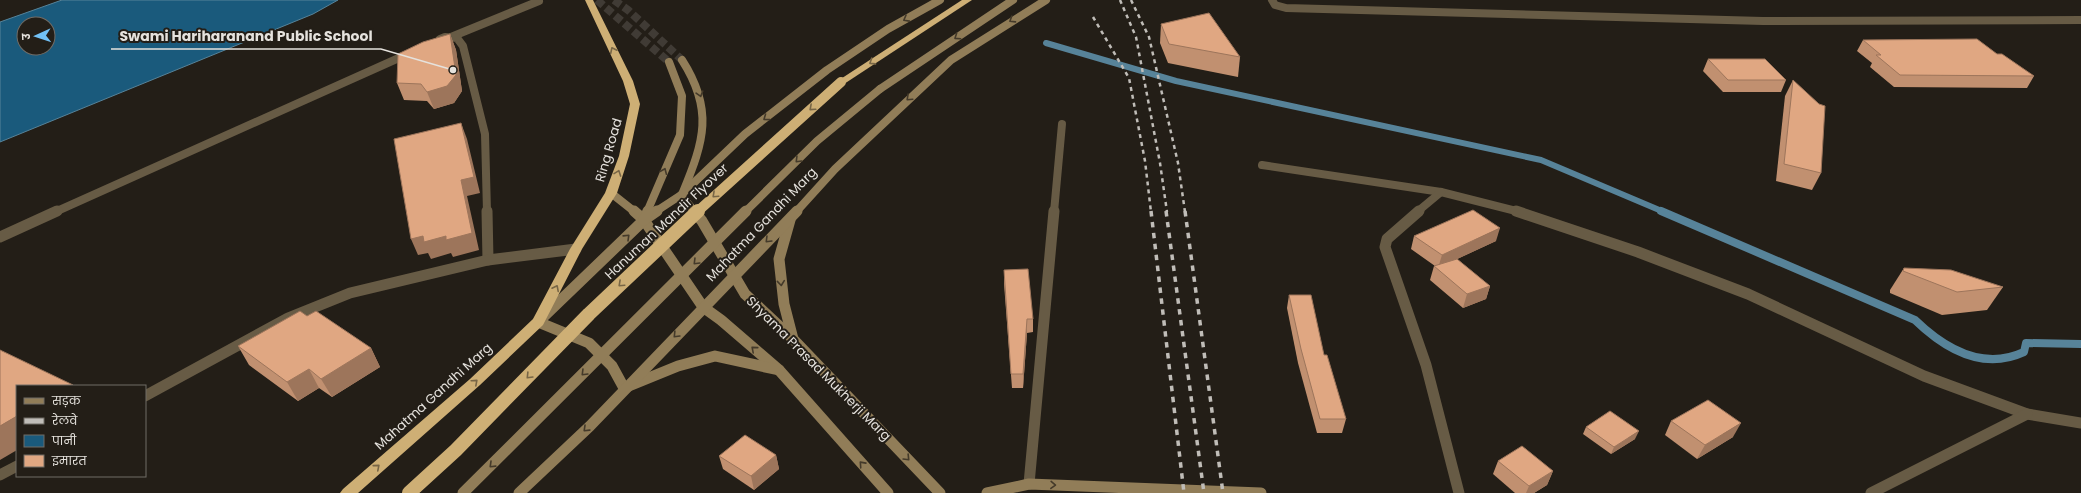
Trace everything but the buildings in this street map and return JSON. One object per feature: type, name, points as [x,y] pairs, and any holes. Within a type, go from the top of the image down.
[{"type":"highway","name":"Ring Road","points":[[538,322],[576,250],[610,193],[624,156],[635,104],[628,81],[589,0]]},
{"type":"highway","name":"Hanuman Mandir Flyover","points":[[409,493],[446,461],[588,315],[742,170],[841,82],[966,1]]},
{"type":"highway","name":"Mahatma Gandhi Marg","points":[[348,493],[476,382],[538,322]]},
{"type":"street","points":[[779,370],[715,356],[678,366],[624,388],[612,366],[589,343],[538,322],[644,220],[681,195],[744,134],[827,70],[888,29],[940,0]]},
{"type":"street","points":[[463,493],[817,141],[880,89],[1013,0]]},
{"type":"street","name":"Mahatma Gandhi Marg","points":[[519,493],[590,426],[624,388],[790,218],[835,169],[951,60],[1046,0]]},
{"type":"street","points":[[1272,0],[1275,5],[1286,8],[1763,20],[2081,20]]},
{"type":"street","points":[[451,37],[539,1]]},
{"type":"street","points":[[430,44],[445,37],[451,37],[457,38],[463,46],[485,134],[488,260]]},
{"type":"street","points":[[0,237],[416,50]]},
{"type":"street","points":[[681,195],[699,152],[702,104],[695,79],[682,60]]},
{"type":"street","points":[[644,220],[680,135],[682,96],[669,62]]},
{"type":"street","points":[[1029,484],[1062,124]]},
{"type":"street","points":[[1262,165],[1441,192],[1530,215],[1638,252],[1748,294],[1924,376],[2027,414],[2081,423]]},
{"type":"street","points":[[1441,192],[1387,239],[1385,247],[1426,365],[1459,493]]},
{"type":"street","points":[[610,193],[644,220],[703,308],[722,320],[779,370],[888,493]]},
{"type":"street","name":"Shyama Prasad Mukherji Marg","points":[[681,195],[702,221],[735,274],[745,294],[793,339],[940,493]]},
{"type":"street","points":[[790,218],[779,259],[784,304],[793,339]]},
{"type":"street","points":[[146,395],[288,318],[350,293],[488,260],[576,250]]},
{"type":"street","points":[[1871,493],[2027,414]]},
{"type":"street","points":[[0,475],[16,467]]},
{"type":"street","points":[[987,493],[1029,484],[1261,493]]},
{"type":"water","points":[[62,0],[338,0],[313,14],[0,142],[0,22],[16,16],[16,56],[56,56],[56,16],[17,16]]},
{"type":"waterway","points":[[1046,43],[1176,81],[1541,160],[1664,212]]},
{"type":"waterway","points":[[1661,211],[1915,320],[1939,340],[1965,354],[1979,358],[1994,359],[2009,357],[2024,352],[2026,343],[2081,344]]},
{"type":"tunnel","points":[[597,0],[669,62]]},
{"type":"tunnel","points":[[614,0],[628,10],[682,60]]},
{"type":"railway","points":[[1120,0],[1136,37],[1160,163],[1167,212]]},
{"type":"railway","points":[[1131,0],[1149,37],[1178,163],[1185,212]]},
{"type":"railway","points":[[1093,17],[1129,78],[1145,161],[1151,212]]},
{"type":"railway","points":[[1151,211],[1184,493]]},
{"type":"railway","points":[[1166,211],[1204,493]]},
{"type":"railway","points":[[1185,211],[1223,493]]},
{"type":"place","name":"Swami Hariharanand Public School","points":[[453,70]]}]
